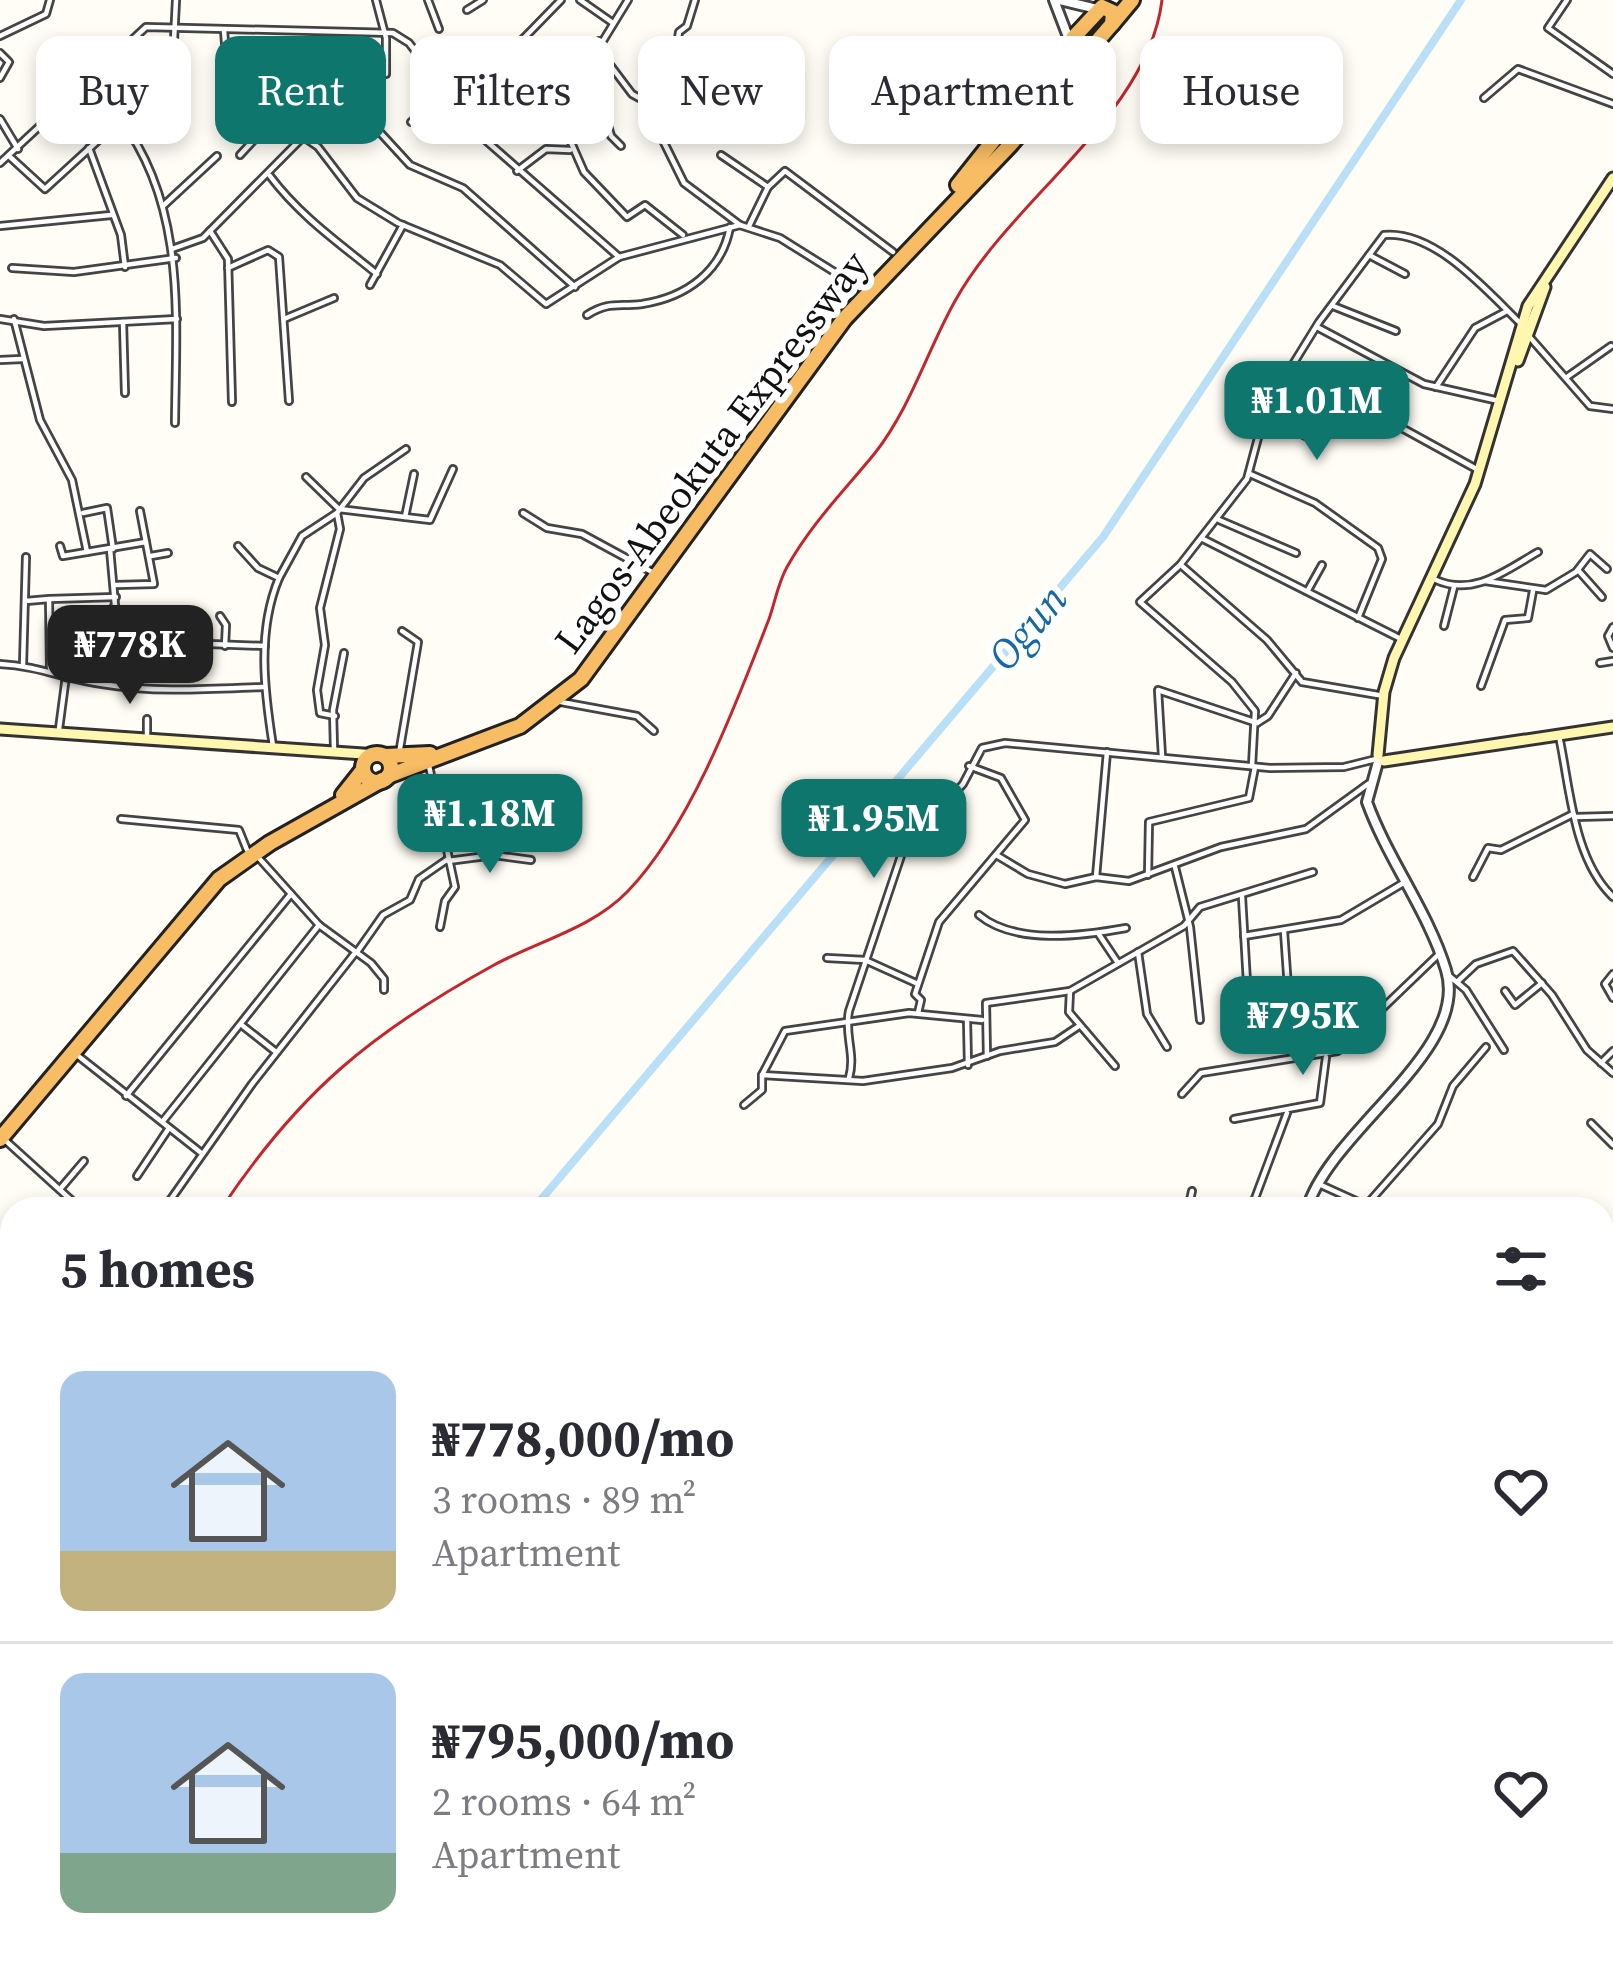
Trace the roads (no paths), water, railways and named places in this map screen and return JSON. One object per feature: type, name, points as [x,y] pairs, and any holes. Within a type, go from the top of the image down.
[{"type":"highway","points":[[1112,24],[1132,0]]},
{"type":"highway","points":[[1103,4],[1112,12],[1112,24]]},
{"type":"highway","name":"Lagos-Abeokuta Expressway","points":[[1076,36],[1103,4]]},
{"type":"highway","name":"Lagos-Abeokuta Expressway","points":[[1102,36],[1112,24]]},
{"type":"highway","name":"Lagos-Abeokuta Expressway","points":[[785,389],[889,261],[994,144]]},
{"type":"highway","name":"Lagos-Abeokuta Expressway","points":[[1,1135],[207,891],[251,851],[385,778],[505,733],[556,702],[603,654],[860,288],[1011,144]]},
{"type":"highway","name":"Lagos-Abeokuta Expressway","points":[[1,1135],[195,895],[251,851],[340,797],[362,770],[388,755],[446,748],[532,709],[599,651],[772,408]]},
{"type":"highway","points":[[362,770],[366,780],[385,778],[392,767],[388,755]]},
{"type":"main road","points":[[1381,758],[1384,696],[1401,639],[1480,471],[1524,329],[1548,282],[1613,182]]},
{"type":"main road","points":[[1381,758],[1399,660],[1479,488],[1524,329]]},
{"type":"main road","points":[[1381,758],[1613,725]]},
{"type":"main road","points":[[1381,758],[1613,725]]},
{"type":"main road","points":[[0,729],[388,755]]},
{"type":"main road","points":[[339,750],[362,770]]},
{"type":"street","points":[[0,36],[46,14],[50,0]]},
{"type":"street","points":[[174,36],[176,0]]},
{"type":"street","points":[[376,0],[386,33]]},
{"type":"street","points":[[428,0],[440,28]]},
{"type":"street","points":[[467,10],[483,0]]},
{"type":"street","points":[[526,36],[561,0]]},
{"type":"street","points":[[580,0],[614,23]]},
{"type":"street","points":[[603,36],[628,0]]},
{"type":"street","points":[[679,36],[695,0]]},
{"type":"street","points":[[1068,36],[1060,0],[1103,4]]},
{"type":"street","points":[[1073,0],[1103,4]]},
{"type":"street","points":[[1567,0],[1548,28],[1613,74]]},
{"type":"street","points":[[0,164],[139,32],[175,28],[386,33],[410,44]]},
{"type":"street","points":[[224,29],[225,36]]},
{"type":"street","points":[[0,53],[9,62],[0,78]]},
{"type":"street","points":[[1484,98],[1518,69],[1613,104]]},
{"type":"street","points":[[614,71],[638,97]]},
{"type":"street","points":[[0,107],[0,118],[18,148]]},
{"type":"street","points":[[386,139],[410,165],[463,188],[576,287]]},
{"type":"street","points":[[614,139],[621,146]]},
{"type":"street","points":[[9,157],[41,190],[92,144]]},
{"type":"street","points":[[136,144],[163,206],[176,258],[176,423]]},
{"type":"street","points":[[240,155],[250,144]]},
{"type":"street","points":[[172,249],[211,231],[271,176],[297,144]]},
{"type":"street","points":[[312,144],[357,198],[404,225],[500,265],[542,303],[576,287],[619,257],[644,255],[686,237],[740,226],[798,248],[860,288]]},
{"type":"street","points":[[489,144],[619,257]]},
{"type":"street","points":[[570,144],[624,217],[645,205],[686,237]]},
{"type":"street","points":[[666,144],[685,182],[740,226]]},
{"type":"street","points":[[89,147],[121,235],[125,268]]},
{"type":"street","points":[[517,171],[546,149],[571,150]]},
{"type":"street","points":[[721,155],[768,187]]},
{"type":"street","points":[[163,206],[217,156]]},
{"type":"street","points":[[749,226],[768,187],[781,171],[789,172],[889,261]]},
{"type":"street","points":[[271,176],[298,213],[331,233],[377,274]]},
{"type":"street","points":[[0,226],[111,215]]},
{"type":"street","points":[[370,285],[404,225]]},
{"type":"street","points":[[587,315],[610,302],[640,304],[669,296],[706,277],[723,257],[730,227]]},
{"type":"street","points":[[211,231],[225,248],[228,268],[232,402]]},
{"type":"street","points":[[1148,875],[1149,822],[1250,798],[1257,723],[1255,711],[1232,682],[1139,604],[1180,566],[1250,474],[1263,414],[1317,327],[1384,235],[1398,236],[1464,270],[1594,409],[1613,409]]},
{"type":"street","points":[[228,268],[274,251],[290,400]]},
{"type":"street","points":[[1369,255],[1405,274]]},
{"type":"street","points":[[12,268],[64,272],[176,258]]},
{"type":"street","points":[[284,319],[334,298]]},
{"type":"street","points":[[1333,306],[1396,332]]},
{"type":"street","points":[[1436,387],[1475,328],[1507,311]]},
{"type":"street","points":[[0,319],[44,326],[177,320]]},
{"type":"street","points":[[14,319],[40,419],[68,467],[87,552]]},
{"type":"street","points":[[123,322],[125,393]]},
{"type":"street","points":[[1317,327],[1436,387],[1502,402]]},
{"type":"street","points":[[1567,377],[1610,346]]},
{"type":"street","points":[[0,360],[22,359]]},
{"type":"street","points":[[1286,377],[1348,401],[1480,471]]},
{"type":"street","points":[[1263,414],[1319,442],[1348,401]]},
{"type":"street","points":[[273,746],[263,687],[266,605],[302,536],[338,511],[364,478],[406,449]]},
{"type":"street","points":[[338,511],[430,520],[453,469]]},
{"type":"street","points":[[405,517],[413,474]]},
{"type":"street","points":[[1250,474],[1315,503],[1378,548],[1382,559],[1358,618]]},
{"type":"street","points":[[306,478],[338,511],[340,529],[320,608],[325,644],[316,704],[320,713],[335,716]]},
{"type":"street","points":[[80,514],[107,508],[116,585],[116,597],[95,639],[83,680]]},
{"type":"street","points":[[116,585],[153,585],[140,511]]},
{"type":"street","points":[[523,513],[547,528],[582,534],[656,575]]},
{"type":"street","points":[[1219,520],[1297,553]]},
{"type":"street","points":[[1203,538],[1401,639]]},
{"type":"street","points":[[60,546],[63,556],[146,542]]},
{"type":"street","points":[[238,546],[258,568],[279,578]]},
{"type":"street","points":[[1436,580],[1454,587],[1486,581],[1538,552]]},
{"type":"street","points":[[151,556],[168,553]]},
{"type":"street","points":[[1486,581],[1533,591],[1554,587],[1578,570],[1590,554],[1607,568]]},
{"type":"street","points":[[23,665],[26,557]]},
{"type":"street","points":[[1308,590],[1322,565]]},
{"type":"street","points":[[1180,566],[1267,640],[1313,688],[1384,696]]},
{"type":"street","points":[[1578,570],[1602,597]]},
{"type":"street","points":[[1444,626],[1454,587]]},
{"type":"street","points":[[1481,686],[1504,620],[1528,618],[1533,591]]},
{"type":"street","points":[[26,601],[116,597]]},
{"type":"street","points":[[49,599],[50,668]]},
{"type":"street","points":[[220,616],[226,626],[225,646]]},
{"type":"street","points":[[1613,627],[1607,636],[1613,648]]},
{"type":"street","points":[[388,755],[418,642],[402,632]]},
{"type":"street","points":[[95,639],[162,668],[193,668],[200,647]]},
{"type":"street","points":[[146,660],[153,643],[265,646]]},
{"type":"street","points":[[339,750],[335,716],[344,653]]},
{"type":"street","points":[[1600,663],[1613,661]]},
{"type":"street","points":[[0,664],[50,668],[83,680],[203,692],[263,687]]},
{"type":"street","points":[[1257,723],[1268,716],[1296,674]]},
{"type":"street","points":[[59,733],[66,676]]},
{"type":"street","points":[[1162,757],[1158,689],[1257,723]]},
{"type":"street","points":[[556,702],[637,716],[654,731]]},
{"type":"street","points":[[147,719],[147,738]]},
{"type":"street","points":[[1558,736],[1594,875],[1613,897]]},
{"type":"street","points":[[849,1078],[854,1060],[846,1025],[903,850],[963,784],[982,748],[996,743],[1253,766],[1344,767],[1381,758]]},
{"type":"street","points":[[1096,877],[1107,752]]},
{"type":"street","points":[[998,856],[1028,874],[1065,884],[1096,877],[1120,882],[1148,875],[1239,842],[1306,829],[1368,784],[1381,758]]},
{"type":"street","points":[[428,760],[455,887],[445,901],[440,928]]},
{"type":"street","points":[[917,1013],[918,985],[939,922],[998,856],[1024,817],[1001,778],[969,766]]},
{"type":"street","points":[[1368,784],[1370,812],[1448,974],[1504,1050]]},
{"type":"street","points":[[1473,877],[1490,847],[1501,850],[1575,815],[1613,816]]},
{"type":"street","points":[[122,819],[239,830],[251,851],[319,925],[384,979],[384,990]]},
{"type":"street","points":[[172,1197],[383,915],[410,900],[419,879],[448,860],[494,855],[531,860]]},
{"type":"street","points":[[1174,865],[1188,922],[1200,1020]]},
{"type":"street","points":[[987,1057],[986,1004],[1070,991],[1188,922],[1200,907],[1313,872]]},
{"type":"street","points":[[1244,936],[1341,920],[1405,882]]},
{"type":"street","points":[[127,1096],[291,894]]},
{"type":"street","points":[[1242,895],[1249,1017]]},
{"type":"street","points":[[980,915],[1001,929],[1048,935],[1126,928]]},
{"type":"street","points":[[163,1121],[319,925]]},
{"type":"street","points":[[1248,1005],[1277,1006],[1288,990],[1284,930]]},
{"type":"street","points":[[1097,932],[1118,963]]},
{"type":"street","points":[[1457,982],[1476,964],[1511,950],[1613,1073]]},
{"type":"street","points":[[1138,952],[1147,1014],[1167,1047]]},
{"type":"street","points":[[1182,1094],[1201,1073],[1326,1057],[1365,1029],[1439,954]]},
{"type":"street","points":[[826,958],[865,960],[918,985]]},
{"type":"street","points":[[1311,1197],[1351,1133],[1435,1039],[1448,1001],[1448,974]]},
{"type":"street","points":[[1613,974],[1605,987],[1613,998]]},
{"type":"street","points":[[1505,991],[1514,1005],[1542,982]]},
{"type":"street","points":[[1288,990],[1311,988]]},
{"type":"street","points":[[1070,991],[1069,1012],[1115,1066]]},
{"type":"street","points":[[745,1105],[762,1090],[762,1075],[785,1031],[917,1013],[985,1020]]},
{"type":"street","points":[[967,1020],[968,1065]]},
{"type":"street","points":[[243,1026],[277,1053]]},
{"type":"street","points":[[762,1075],[814,1081],[968,1065],[1054,1042],[1079,1026]]},
{"type":"street","points":[[1375,1197],[1438,1124],[1453,1086],[1486,1047]]},
{"type":"street","points":[[1601,1064],[1613,1051]]},
{"type":"street","points":[[73,1052],[201,1153]]},
{"type":"street","points":[[1234,1119],[1287,1113],[1320,1103],[1326,1057]]},
{"type":"street","points":[[1255,1197],[1287,1113]]},
{"type":"street","points":[[1591,1123],[1613,1145]]},
{"type":"street","points":[[137,1176],[169,1128]]},
{"type":"street","points":[[1,1135],[69,1197]]},
{"type":"street","points":[[61,1189],[84,1161]]},
{"type":"street","points":[[1317,1182],[1346,1197]]},
{"type":"street","points":[[1190,1197],[1192,1191]]},
{"type":"waterway","name":"Ogun","points":[[543,1197],[1103,537],[1461,0]]},
{"type":"railway","points":[[229,1197],[309,1098],[375,1041],[494,965],[598,915],[651,864],[710,762],[796,551],[888,435],[955,301],[980,263],[1075,155],[1132,81],[1151,42],[1162,0]]}]
